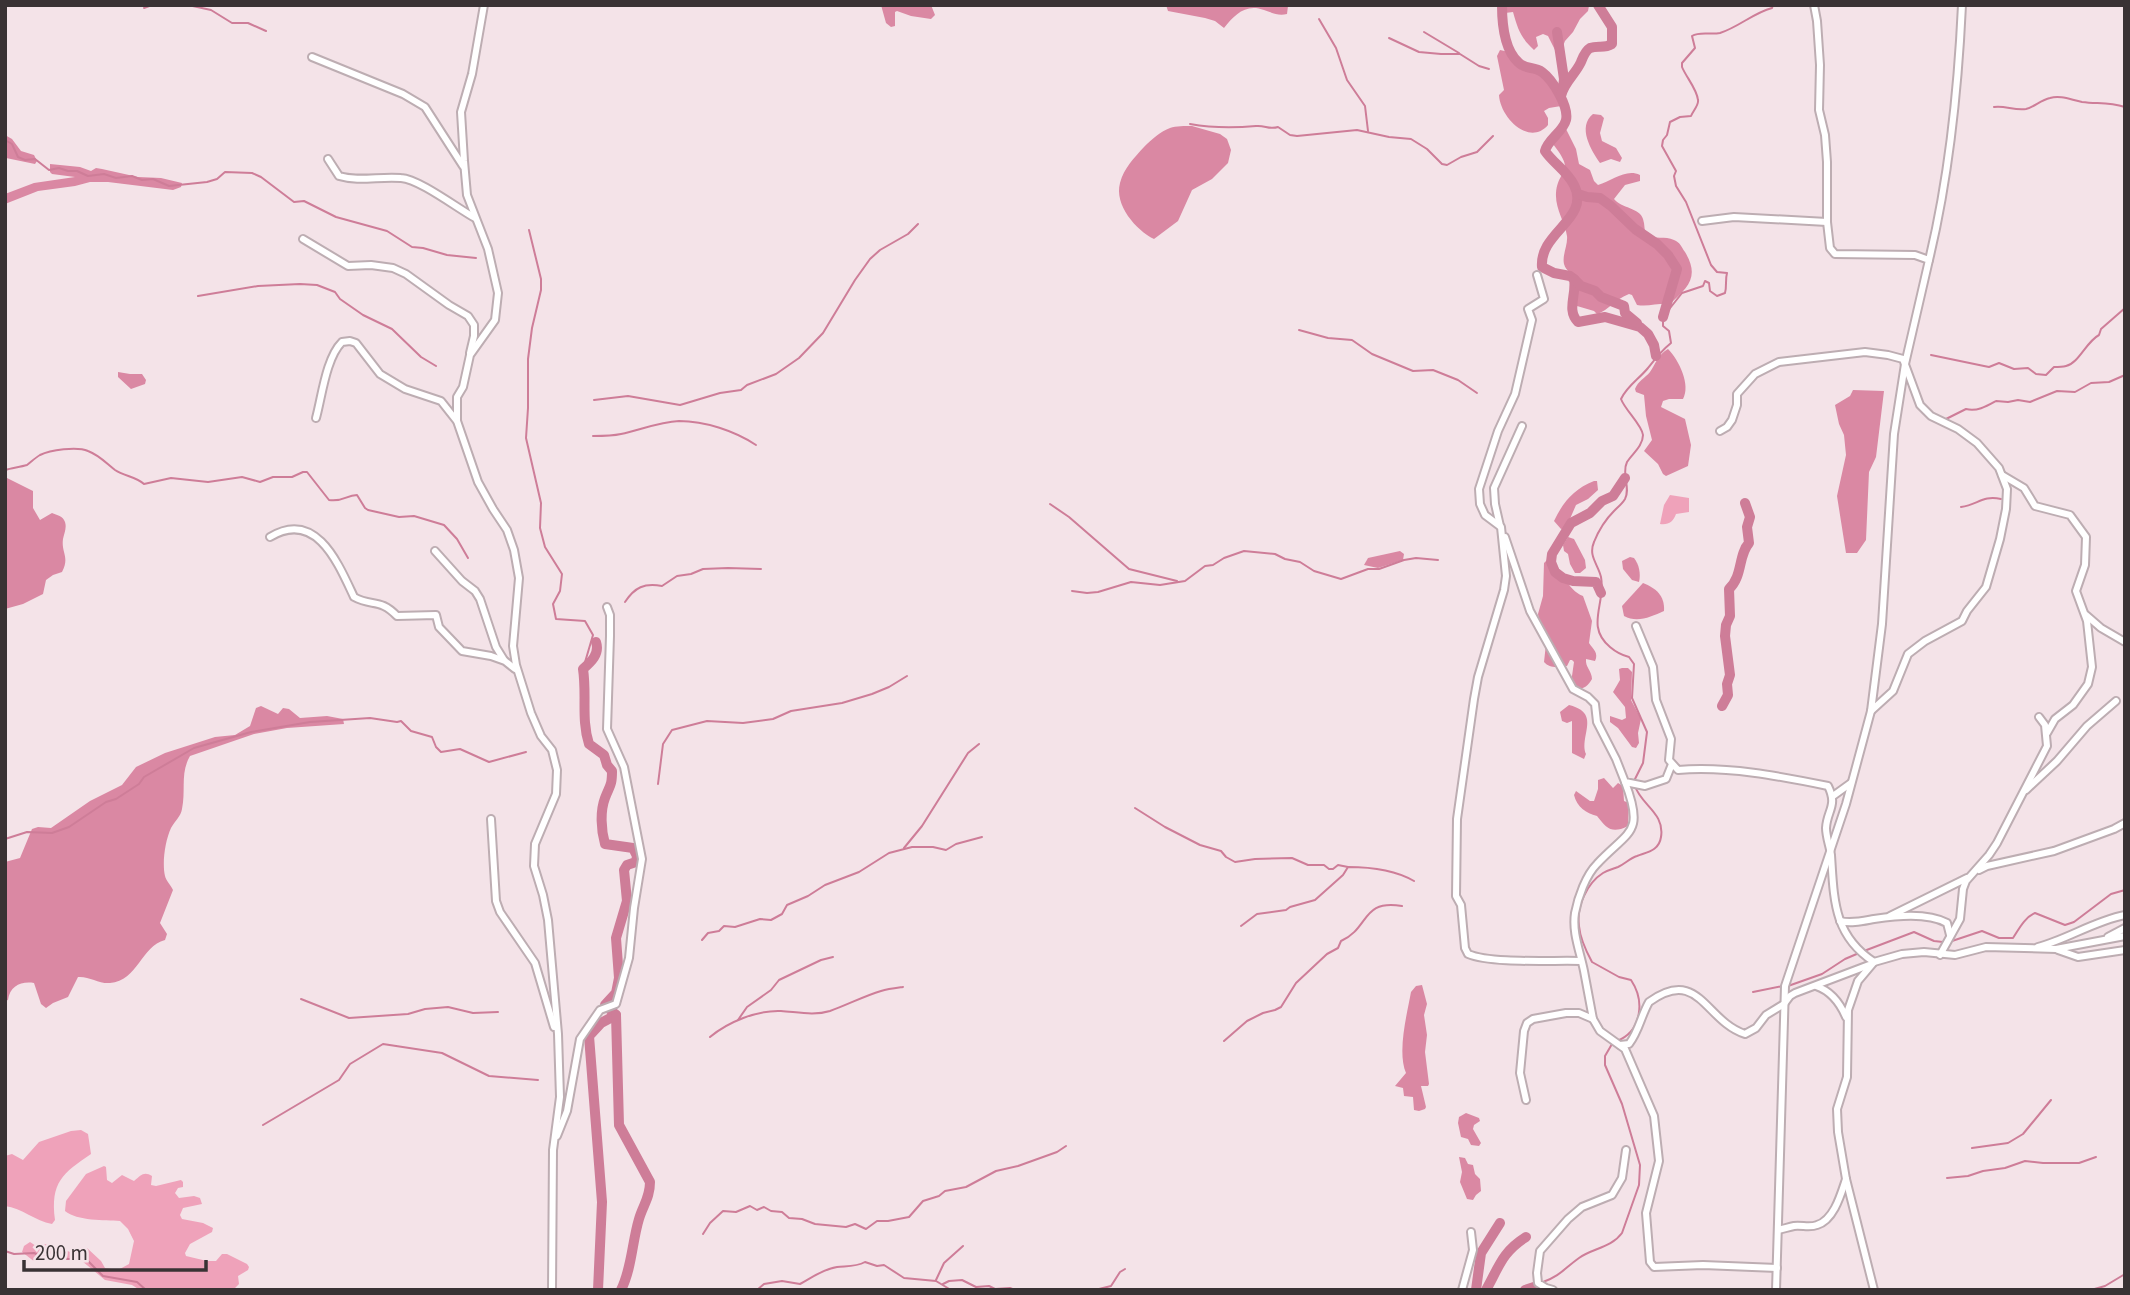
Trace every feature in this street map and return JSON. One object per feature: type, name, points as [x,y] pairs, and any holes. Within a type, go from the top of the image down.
[{"type":"street","points":[[470,355],[495,320],[498,293],[488,249],[467,195],[461,113],[472,74],[484,5]]},
{"type":"street","points":[[1814,5],[1817,21],[1819,110],[1825,135],[1827,162],[1830,248],[1835,254],[1915,255],[1929,260]]},
{"type":"street","points":[[1776,1290],[1785,986],[1831,852],[1871,711],[1880,643],[1894,434],[1905,364],[1941,211],[1950,146],[1962,5]]},
{"type":"street","points":[[312,57],[403,94],[425,107],[464,168]]},
{"type":"street","points":[[328,159],[339,176],[350,179],[404,178],[475,218]]},
{"type":"street","points":[[1702,221],[1734,217],[1827,222]]},
{"type":"street","points":[[303,239],[348,266],[371,265],[399,271],[468,316],[474,325],[463,387],[457,397],[457,421],[478,482],[507,530],[514,550],[519,578],[513,646],[517,670],[531,713],[541,736],[552,750],[557,770],[556,794],[535,844],[534,866],[548,920],[558,1039],[560,1097],[553,1148],[552,1290]]},
{"type":"street","points":[[1537,275],[1544,299],[1528,309],[1532,320],[1515,394],[1498,432],[1479,489],[1480,504],[1485,515],[1501,526],[1506,567],[1504,590],[1478,677],[1457,819],[1456,896],[1461,905],[1465,948],[1468,954],[1475,957],[1581,961]]},
{"type":"street","points":[[316,418],[335,352],[342,342],[350,341],[363,350],[380,374],[405,388],[441,401],[457,421]]},
{"type":"street","points":[[1720,431],[1732,420],[1737,394],[1755,373],[1779,362],[1865,352],[1888,355],[1903,359],[1920,405],[1931,416],[1958,429],[1978,443],[1999,468],[2007,489],[2006,509],[1986,587],[1962,621],[1925,641],[1908,654],[1893,691],[1871,711]]},
{"type":"street","points":[[1522,426],[1494,488],[1494,504],[1530,611],[1573,689],[1595,704],[1597,722],[1616,759],[1630,797],[1633,814],[1632,827],[1627,837],[1595,865],[1578,900],[1574,927],[1593,1019],[1600,1031],[1625,1049],[1654,1116],[1659,1161],[1646,1213],[1650,1262],[1654,1267],[1703,1265],[1777,1268]]},
{"type":"street","points":[[2002,475],[2025,488],[2035,506],[2070,515],[2086,537],[2085,565],[2076,591],[2085,614],[2092,667],[2088,684],[2073,705],[2055,719],[2047,733]]},
{"type":"street","points":[[271,537],[291,528],[301,529],[323,543],[333,556],[354,597],[383,604],[397,616],[436,615],[439,628],[462,651],[491,656],[505,661],[517,670]]},
{"type":"street","points":[[435,551],[462,581],[475,591],[496,647],[505,661]]},
{"type":"street","points":[[553,1148],[567,1111],[580,1039],[600,1010],[617,1004],[629,958],[642,859],[624,767],[607,729],[610,634],[607,607]]},
{"type":"street","points":[[2085,614],[2101,628],[2125,642]]},
{"type":"street","points":[[1636,626],[1653,667],[1656,700],[1671,739],[1669,760],[1678,770],[1717,769],[1828,786],[1833,796],[1826,828],[1831,852],[1836,913],[1855,948],[1872,963]]},
{"type":"street","points":[[2022,794],[2057,761],[2087,726],[2116,701]]},
{"type":"street","points":[[1940,955],[1960,919],[1963,888],[1969,876],[1989,855],[2047,746],[2045,725],[2039,716]]},
{"type":"street","points":[[1625,782],[1645,786],[1666,779],[1672,764]]},
{"type":"street","points":[[1833,796],[1853,781]]},
{"type":"street","points":[[491,819],[496,901],[500,912],[535,964],[558,1039]]},
{"type":"street","points":[[1891,916],[1987,866],[2054,851],[2125,825]]},
{"type":"street","points":[[2033,948],[2060,941],[2099,922],[2125,915]]},
{"type":"street","points":[[1840,921],[1852,923],[1891,916],[1935,918],[1947,923],[1950,937]]},
{"type":"street","points":[[2100,942],[2125,928]]},
{"type":"street","points":[[1620,1045],[1629,1044],[1633,1039],[1649,1002],[1671,990],[1694,993],[1725,1024],[1745,1034],[1756,1028],[1766,1015],[1784,1004],[1790,996],[1872,963],[1902,954],[1924,952],[1955,955],[1986,947],[2056,949],[2125,936]]},
{"type":"street","points":[[2056,949],[2078,957],[2125,950]]},
{"type":"street","points":[[1872,963],[1858,981],[1848,1010],[1847,1077],[1837,1109],[1846,1179],[1874,1290]]},
{"type":"street","points":[[1813,986],[1825,989],[1835,998],[1848,1022]]},
{"type":"street","points":[[1526,1100],[1520,1073],[1527,1023],[1533,1019],[1566,1013],[1579,1013],[1593,1019]]},
{"type":"street","points":[[1553,1290],[1539,1286],[1537,1273],[1541,1251],[1582,1207],[1612,1195],[1622,1178],[1626,1150]]},
{"type":"street","points":[[1778,1230],[1820,1224],[1835,1206],[1846,1179]]},
{"type":"street","points":[[1462,1290],[1472,1250],[1471,1232]]},
{"type":"shaded area","points":[[881,5],[931,5],[935,15],[931,19],[897,11],[895,26],[891,27],[886,23]]},
{"type":"shaded area","points":[[1166,5],[1288,6],[1287,14],[1284,15],[1258,8],[1246,9],[1224,28],[1215,21],[1168,11]]},
{"type":"shaded area","points":[[1504,5],[1589,6],[1561,51],[1556,52],[1548,36],[1543,34],[1536,37],[1538,46],[1534,50],[1520,32],[1513,12],[1505,13]]},
{"type":"shaded area","points":[[1500,50],[1509,52],[1520,69],[1542,75],[1559,99],[1561,106],[1544,111],[1548,125],[1540,131],[1524,131],[1504,112],[1499,95],[1504,90],[1497,56]]},
{"type":"shaded area","points":[[1593,114],[1604,118],[1600,133],[1602,141],[1616,148],[1622,158],[1620,162],[1611,159],[1600,163],[1593,152],[1587,138],[1586,125]]},
{"type":"shaded area","points":[[1192,126],[1220,134],[1227,139],[1231,150],[1228,163],[1212,179],[1192,190],[1178,221],[1154,239],[1140,230],[1123,208],[1120,183],[1137,155],[1160,133],[1172,127]]},
{"type":"shaded area","points":[[1559,127],[1566,129],[1576,149],[1579,164],[1590,170],[1598,185],[1624,174],[1640,175],[1640,181],[1625,185],[1614,199],[1641,215],[1646,236],[1674,240],[1685,252],[1692,275],[1687,287],[1670,304],[1637,305],[1629,294],[1597,314],[1577,306],[1572,296],[1578,280],[1564,264],[1567,236],[1556,199],[1557,185],[1565,166],[1553,144]]},
{"type":"shaded area","points":[[5,135],[12,139],[21,151],[34,155],[37,161],[35,164],[6,158]]},
{"type":"shaded area","points":[[50,164],[91,171],[96,168],[182,183],[181,187],[173,190],[90,182],[38,191],[5,204],[5,194],[34,183],[75,177],[52,174]]},
{"type":"shaded area","points":[[1668,349],[1683,373],[1686,387],[1683,399],[1663,401],[1661,407],[1685,419],[1691,445],[1688,466],[1666,476],[1644,451],[1652,440],[1644,395],[1635,389]]},
{"type":"shaded area","points":[[118,372],[142,374],[146,380],[145,384],[131,389],[118,377]]},
{"type":"shaded area","points":[[1853,390],[1884,391],[1876,457],[1869,472],[1866,540],[1857,553],[1846,553],[1837,496],[1846,455],[1844,435],[1835,405],[1850,396]]},
{"type":"shaded area","points":[[5,477],[33,491],[33,508],[40,520],[52,513],[63,518],[66,526],[63,539],[65,562],[62,572],[46,580],[43,594],[5,609]]},
{"type":"shaded area","points":[[1597,481],[1598,490],[1576,505],[1566,528],[1561,529],[1554,521],[1561,508],[1575,492]]},
{"type":"shaded area","points":[[1670,495],[1689,498],[1689,512],[1676,514],[1670,522],[1660,524],[1664,505]]},
{"type":"shaded area","points":[[1568,537],[1574,539],[1585,560],[1586,568],[1580,573],[1575,573],[1568,554],[1564,551],[1563,545]]},
{"type":"shaded area","points":[[1400,551],[1404,554],[1403,560],[1378,568],[1364,565],[1368,558]]},
{"type":"shaded area","points":[[1550,557],[1573,589],[1583,596],[1592,621],[1589,643],[1596,658],[1595,661],[1586,659],[1592,679],[1587,686],[1580,689],[1575,689],[1571,683],[1572,660],[1567,666],[1558,667],[1544,662],[1546,644],[1542,638],[1538,614],[1543,596],[1544,563]]},
{"type":"shaded area","points":[[1634,558],[1638,566],[1639,582],[1632,580],[1623,569],[1622,561]]},
{"type":"shaded area","points":[[1643,583],[1659,593],[1664,611],[1639,619],[1624,616],[1622,606]]},
{"type":"shaded area","points":[[1628,668],[1632,672],[1631,700],[1641,719],[1639,743],[1636,748],[1632,747],[1610,722],[1610,716],[1622,720],[1626,718],[1625,707],[1613,692],[1620,680],[1619,669]]},
{"type":"shaded area","points":[[1569,705],[1579,709],[1587,719],[1584,759],[1572,753],[1572,721],[1562,721],[1560,712]]},
{"type":"shaded area","points":[[261,706],[278,714],[283,708],[289,709],[300,718],[327,716],[343,719],[344,724],[287,728],[254,734],[190,756],[184,775],[181,812],[171,828],[165,852],[165,876],[173,890],[160,923],[167,934],[165,940],[150,949],[133,970],[119,981],[106,983],[78,977],[68,997],[46,1008],[41,1004],[34,983],[25,983],[14,988],[5,1001],[5,862],[20,858],[32,829],[51,828],[90,801],[122,785],[136,767],[165,753],[215,737],[235,735],[250,726],[256,708]]},
{"type":"shaded area","points":[[1604,778],[1613,788],[1618,783],[1623,786],[1624,801],[1629,803],[1628,826],[1614,830],[1607,827],[1597,816],[1582,809],[1575,799],[1576,791],[1594,801],[1598,780]]},
{"type":"shaded area","points":[[1422,985],[1427,1004],[1424,1015],[1429,1084],[1421,1086],[1426,1107],[1419,1111],[1414,1110],[1413,1097],[1404,1096],[1403,1088],[1395,1086],[1406,1073],[1402,1055],[1411,992],[1416,986]]},
{"type":"shaded area","points":[[1466,1113],[1479,1118],[1480,1121],[1473,1129],[1481,1143],[1479,1146],[1471,1145],[1468,1139],[1461,1137],[1459,1117]]},
{"type":"shaded area","points":[[81,1130],[88,1134],[91,1154],[66,1173],[57,1187],[55,1220],[52,1224],[5,1206],[5,1156],[12,1154],[23,1160],[39,1142]]},
{"type":"shaded area","points":[[1459,1157],[1465,1158],[1468,1164],[1473,1165],[1475,1174],[1480,1179],[1481,1191],[1473,1200],[1467,1199],[1460,1182],[1462,1172]]},
{"type":"shaded area","points":[[104,1166],[107,1180],[112,1183],[122,1175],[134,1181],[145,1174],[152,1176],[151,1185],[156,1186],[181,1180],[183,1187],[178,1188],[175,1193],[179,1198],[194,1196],[200,1198],[202,1204],[183,1208],[180,1215],[182,1219],[213,1228],[212,1232],[190,1244],[186,1256],[216,1261],[222,1254],[227,1254],[247,1264],[248,1270],[238,1276],[239,1284],[233,1290],[140,1290],[132,1285],[105,1280],[82,1261],[54,1258],[35,1262],[22,1252],[24,1246],[30,1242],[36,1246],[47,1244],[79,1255],[84,1255],[87,1248],[105,1268],[118,1270],[129,1264],[134,1241],[120,1221],[84,1218],[65,1211],[66,1201],[86,1174]]},
{"type":"waterway","points":[[144,8],[152,5]]},
{"type":"waterway","points":[[188,5],[211,10],[232,23],[248,23],[266,31]]},
{"type":"waterway","points":[[1502,5],[1505,35],[1513,57],[1546,76],[1555,87],[1565,108],[1566,120],[1545,151],[1574,185],[1576,207],[1548,244],[1542,267],[1574,279],[1572,307],[1578,322],[1605,317],[1640,327],[1648,334],[1656,356]]},
{"type":"waterway","points":[[1561,96],[1587,51],[1593,47],[1612,44],[1612,27],[1598,5]]},
{"type":"waterway","points":[[1634,781],[1643,763],[1647,732],[1632,698],[1634,664],[1629,657],[1610,647],[1599,631],[1597,623],[1602,587],[1592,547],[1605,522],[1627,495],[1625,467],[1643,439],[1640,427],[1621,399],[1671,343],[1669,331],[1663,326],[1663,317],[1682,293],[1703,286],[1705,281],[1709,283],[1710,291],[1717,296],[1725,293],[1727,273],[1717,272],[1711,265],[1686,202],[1676,186],[1676,171],[1662,146],[1663,140],[1670,122],[1691,116],[1698,104],[1696,92],[1682,67],[1682,63],[1695,48],[1692,36],[1720,33],[1772,8],[1773,5]]},
{"type":"waterway","points":[[1319,19],[1336,48],[1347,80],[1365,106],[1368,131]]},
{"type":"waterway","points":[[1424,32],[1459,53]]},
{"type":"waterway","points":[[1557,32],[1563,88]]},
{"type":"waterway","points":[[1389,38],[1419,52],[1460,54],[1489,69]]},
{"type":"waterway","points":[[1994,107],[2026,109],[2058,97],[2125,107]]},
{"type":"waterway","points":[[1190,124],[1278,127],[1297,136],[1357,130],[1411,139],[1427,149],[1442,164],[1447,165],[1477,152],[1493,136]]},
{"type":"waterway","points":[[5,140],[12,144],[18,157],[25,160],[35,159],[49,170],[59,168],[88,176],[132,176],[142,180],[153,179],[169,186],[207,182],[217,179],[225,172],[252,173],[294,202],[304,201],[336,217],[387,231],[412,247],[476,258]]},
{"type":"waterway","points":[[1578,194],[1600,198],[1668,255],[1677,269],[1663,317]]},
{"type":"waterway","points":[[594,400],[628,396],[680,405],[720,393],[741,390],[776,374],[799,358],[823,333],[870,259],[908,234],[918,224]]},
{"type":"waterway","points":[[529,230],[541,279],[541,290],[528,359],[526,438],[541,503],[540,528],[545,547],[562,574],[560,591],[553,604],[556,619],[585,621],[593,635],[583,669]]},
{"type":"waterway","points":[[1574,279],[1601,297],[1624,306],[1625,313],[1637,323]]},
{"type":"waterway","points":[[198,296],[258,286],[317,285],[335,292],[340,299],[363,315],[392,329],[421,357],[436,366]]},
{"type":"waterway","points":[[1931,355],[1989,367],[1999,363],[2014,369],[2028,368],[2036,374],[2046,375],[2054,367],[2066,366],[2075,361],[2099,335],[2101,329],[2125,308]]},
{"type":"waterway","points":[[1299,330],[1328,338],[1352,340],[1372,354],[1413,371],[1433,370],[1458,380],[1477,393]]},
{"type":"waterway","points":[[1946,419],[1966,409],[1978,409],[1996,401],[2030,402],[2057,391],[2075,392],[2091,383],[2109,382],[2125,375]]},
{"type":"waterway","points":[[593,436],[618,435],[657,424],[689,421],[739,435],[756,445]]},
{"type":"waterway","points":[[5,470],[27,465],[44,453],[71,449],[92,453],[115,470],[144,484],[171,478],[208,482],[242,477],[260,482],[273,477],[292,477],[307,472],[329,500],[357,495],[368,510],[399,517],[414,516],[444,525],[457,539],[468,558]]},
{"type":"waterway","points":[[1601,593],[1596,582],[1573,581],[1555,572],[1551,562],[1552,554],[1571,523],[1613,496],[1625,478]]},
{"type":"waterway","points":[[1961,507],[1984,499],[2001,499]]},
{"type":"waterway","points":[[1722,706],[1728,695],[1730,675],[1725,636],[1730,616],[1729,589],[1749,543],[1747,527],[1750,517],[1745,503]]},
{"type":"waterway","points":[[1050,504],[1129,569],[1177,581]]},
{"type":"waterway","points":[[1072,591],[1098,592],[1131,582],[1160,585],[1185,581],[1205,566],[1244,551],[1275,554],[1341,579],[1404,560],[1438,560]]},
{"type":"waterway","points":[[625,602],[640,587],[662,586],[677,576],[703,569],[761,569]]},
{"type":"waterway","points":[[596,642],[596,654],[583,669],[589,744],[604,755],[612,771],[602,809],[604,839],[605,844],[633,848],[637,856],[636,862],[627,865],[624,870],[627,901],[616,938],[619,978],[616,993],[605,1005],[616,1015],[601,1023],[589,1036],[602,1202],[598,1290]]},
{"type":"waterway","points":[[658,784],[663,744],[672,730],[707,721],[743,723],[773,719],[791,711],[842,703],[872,694],[907,676]]},
{"type":"waterway","points":[[5,839],[27,832],[52,833],[69,827],[139,784],[144,777],[194,748],[251,732],[310,722],[370,718],[401,721],[411,731],[432,737],[441,752],[460,749],[489,762],[526,752]]},
{"type":"waterway","points":[[904,848],[922,826],[968,753],[979,744]]},
{"type":"waterway","points":[[1617,1041],[1632,1030],[1636,1023],[1639,1015],[1638,997],[1631,980],[1619,977],[1592,962],[1582,939],[1579,911],[1584,896],[1597,877],[1652,850],[1660,842],[1661,829],[1656,815],[1635,786]]},
{"type":"waterway","points":[[1135,808],[1200,845],[1221,851],[1235,862],[1292,858],[1308,865],[1324,865],[1329,869],[1338,865],[1348,867]]},
{"type":"waterway","points":[[702,940],[708,933],[719,931],[724,926],[735,927],[760,919],[771,920],[782,914],[787,905],[825,885],[859,872],[889,853],[912,847],[946,850],[956,844],[982,837]]},
{"type":"waterway","points":[[1241,926],[1257,914],[1286,910],[1315,900],[1343,875],[1348,867],[1382,870],[1414,881]]},
{"type":"waterway","points":[[1952,941],[1982,931],[1999,938],[2013,938],[2025,921],[2035,913],[2065,925],[2074,922],[2111,894],[2125,890]]},
{"type":"waterway","points":[[1224,1041],[1247,1021],[1281,1007],[1296,983],[1327,954],[1338,948],[1341,941],[1357,929],[1372,911],[1389,905],[1402,906]]},
{"type":"waterway","points":[[1864,951],[1914,932],[1943,942]]},
{"type":"waterway","points":[[1788,986],[1822,974],[1859,953]]},
{"type":"waterway","points":[[738,1020],[747,1007],[771,990],[779,980],[833,957]]},
{"type":"waterway","points":[[1753,992],[1783,986]]},
{"type":"waterway","points":[[710,1037],[734,1022],[753,1015],[772,1011],[824,1012],[875,993],[903,987]]},
{"type":"waterway","points":[[301,999],[349,1018],[408,1014],[448,1007],[473,1013],[498,1012]]},
{"type":"waterway","points":[[616,1015],[619,1125],[650,1182],[621,1290]]},
{"type":"waterway","points":[[263,1125],[339,1080],[350,1064],[383,1044],[442,1053],[489,1076],[538,1080]]},
{"type":"waterway","points":[[1543,1282],[1584,1255],[1618,1238],[1639,1185],[1640,1165],[1622,1104],[1605,1065],[1605,1056],[1612,1044]]},
{"type":"waterway","points":[[1972,1148],[2008,1143],[2023,1134],[2051,1100]]},
{"type":"waterway","points":[[703,1234],[723,1211],[736,1212],[750,1206],[757,1210],[764,1207],[782,1212],[789,1218],[815,1224],[846,1227],[855,1224],[866,1229],[877,1221],[909,1217],[923,1201],[945,1191],[966,1187],[996,1171],[1018,1166],[1066,1146]]},
{"type":"waterway","points":[[1947,1178],[2005,1168],[2025,1161],[2079,1163],[2096,1157]]},
{"type":"waterway","points":[[1476,1290],[1481,1253],[1500,1223]]},
{"type":"waterway","points":[[1486,1290],[1506,1254],[1526,1237]]},
{"type":"waterway","points":[[936,1280],[944,1263],[963,1246]]},
{"type":"waterway","points":[[5,1251],[82,1259],[88,1261],[103,1276],[137,1282],[146,1290]]},
{"type":"waterway","points":[[757,1290],[764,1284],[782,1281],[800,1284],[827,1270],[865,1262],[884,1265],[904,1278],[936,1281],[951,1290]]},
{"type":"waterway","points":[[1095,1290],[1111,1286],[1125,1269]]},
{"type":"waterway","points":[[2091,1290],[2105,1286],[2125,1274]]},
{"type":"waterway","points":[[943,1284],[962,1280],[976,1287],[1015,1290]]},
{"type":"waterway","points":[[1525,1290],[1534,1287]]},
{"type":"waterway","points":[[1530,1290],[1535,1287]]},
{"type":"waterway","points":[[1027,1290],[1058,1290]]}]
